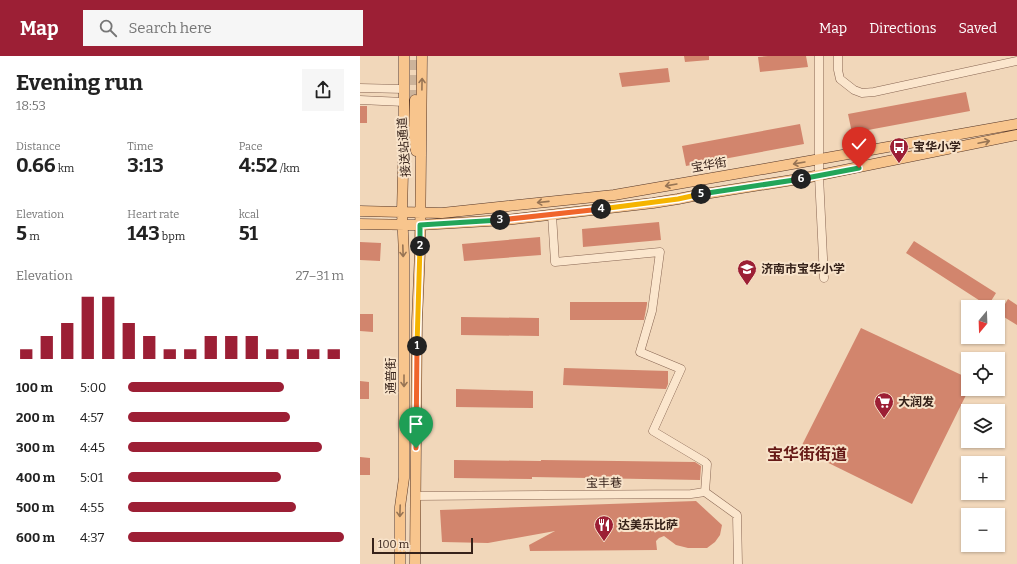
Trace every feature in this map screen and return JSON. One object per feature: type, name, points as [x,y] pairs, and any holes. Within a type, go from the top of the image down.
[{"type":"main road","points":[[404,56],[404,90],[410,101]]},
{"type":"main road","points":[[414,564],[422,56]]},
{"type":"main road","name":"接送站通道","points":[[410,101],[421,193]]},
{"type":"main road","name":"通普街","points":[[400,564],[400,507],[404,478],[404,271],[402,212],[410,101]]},
{"type":"main road","name":"宝华街","points":[[360,211],[442,213],[614,195],[1017,124]]},
{"type":"main road","points":[[360,224],[420,225],[506,220],[678,199],[819,176],[1017,135]]},
{"type":"street","points":[[819,56],[819,176],[824,278]]},
{"type":"street","points":[[838,56],[838,70],[840,79],[854,90],[862,93],[874,92],[1017,61]]},
{"type":"street","points":[[360,88],[404,90]]},
{"type":"street","points":[[360,100],[410,101]]},
{"type":"street","points":[[552,215],[555,262],[660,252],[652,311],[640,352],[681,370],[653,431],[706,462],[705,492],[737,515],[738,564]]},
{"type":"street","name":"宝丰巷","points":[[415,496],[691,494],[705,492]]},
{"type":"building","points":[[684,56],[709,56],[709,60],[685,62]]},
{"type":"building","points":[[806,56],[808,67],[760,72],[758,57]]},
{"type":"building","points":[[668,68],[670,82],[622,87],[619,73]]},
{"type":"building","points":[[966,92],[970,111],[852,133],[848,114]]},
{"type":"building","points":[[360,106],[367,106],[367,123],[360,123]]},
{"type":"building","points":[[800,124],[804,144],[686,166],[682,146]]},
{"type":"building","points":[[659,222],[661,240],[583,247],[582,229]]},
{"type":"building","points":[[540,237],[541,255],[464,261],[462,244]]},
{"type":"building","points":[[914,241],[996,293],[992,300],[979,300],[906,253]]},
{"type":"building","points":[[360,242],[381,243],[380,261],[360,260]]},
{"type":"building","points":[[1008,299],[1017,305],[1017,325],[1005,318],[1005,304]]},
{"type":"building","points":[[570,302],[647,302],[647,304],[644,320],[570,320]]},
{"type":"building","points":[[360,314],[373,314],[373,332],[360,331]]},
{"type":"building","points":[[461,317],[539,318],[539,336],[461,335]]},
{"type":"building","name":"大润发","points":[[861,328],[961,375],[961,396],[966,396],[912,504],[800,449]]},
{"type":"building","points":[[564,368],[668,371],[668,384],[666,389],[563,385]]},
{"type":"building","points":[[360,381],[369,382],[369,399],[360,399]]},
{"type":"building","points":[[456,389],[533,391],[533,408],[456,407]]},
{"type":"building","points":[[360,457],[370,458],[370,475],[360,475]]},
{"type":"building","points":[[454,460],[695,462],[701,466],[700,480],[532,477],[532,479],[454,478]]},
{"type":"building","points":[[696,501],[722,525],[720,535],[715,542],[707,548],[688,548],[676,545],[664,536],[656,541],[657,550],[530,551],[529,545],[555,531],[488,543],[442,542],[440,510]]},
{"type":"tunnel","points":[[415,56],[415,100]]},
{"type":"place","name":"宝华小学","points":[[899,164]]},
{"type":"place","name":"济南市宝华小学","points":[[747,286]]},
{"type":"place","name":"大润发","points":[[884,419]]},
{"type":"place","name":"达美乐比萨","points":[[604,542]]},
{"type":"district","name":"宝华街街道","points":[[807,454]]},
{"type":"route","points":[[416,448],[417,321],[420,225],[506,220],[653,203],[859,168]]}]
